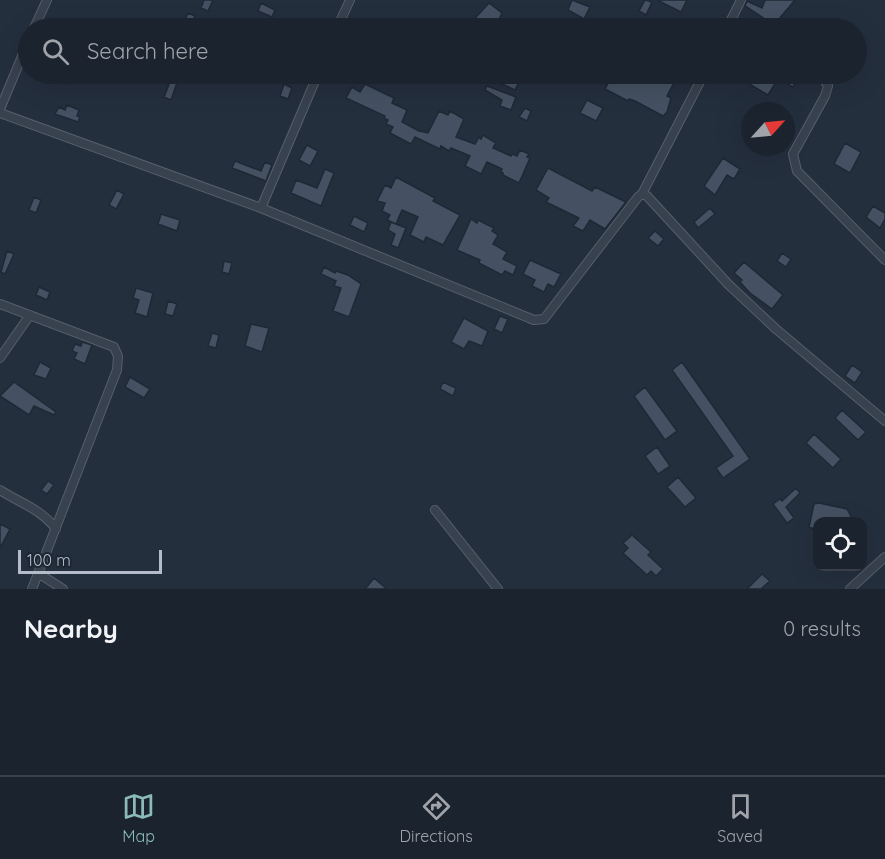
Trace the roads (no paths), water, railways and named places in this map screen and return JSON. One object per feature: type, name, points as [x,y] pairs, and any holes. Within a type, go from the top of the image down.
[{"type":"street","points":[[39,18],[47,0]]},
{"type":"street","points":[[342,18],[350,0]]},
{"type":"street","points":[[732,18],[741,0]]},
{"type":"street","points":[[18,67],[0,111],[261,208],[539,320],[544,319],[642,194],[699,84]]},
{"type":"street","points":[[261,208],[314,84]]},
{"type":"street","points":[[827,84],[825,96],[793,154],[797,171],[885,260]]},
{"type":"street","points":[[642,194],[647,196],[729,285],[776,329],[885,421]]},
{"type":"street","points":[[0,304],[114,347],[118,356],[117,370],[32,589]]},
{"type":"street","points":[[0,358],[30,315]]},
{"type":"street","points":[[0,490],[33,507],[49,519],[56,529]]},
{"type":"street","points":[[435,510],[498,589]]},
{"type":"street","points":[[850,589],[885,557]]},
{"type":"street","points":[[38,573],[63,589]]}]
